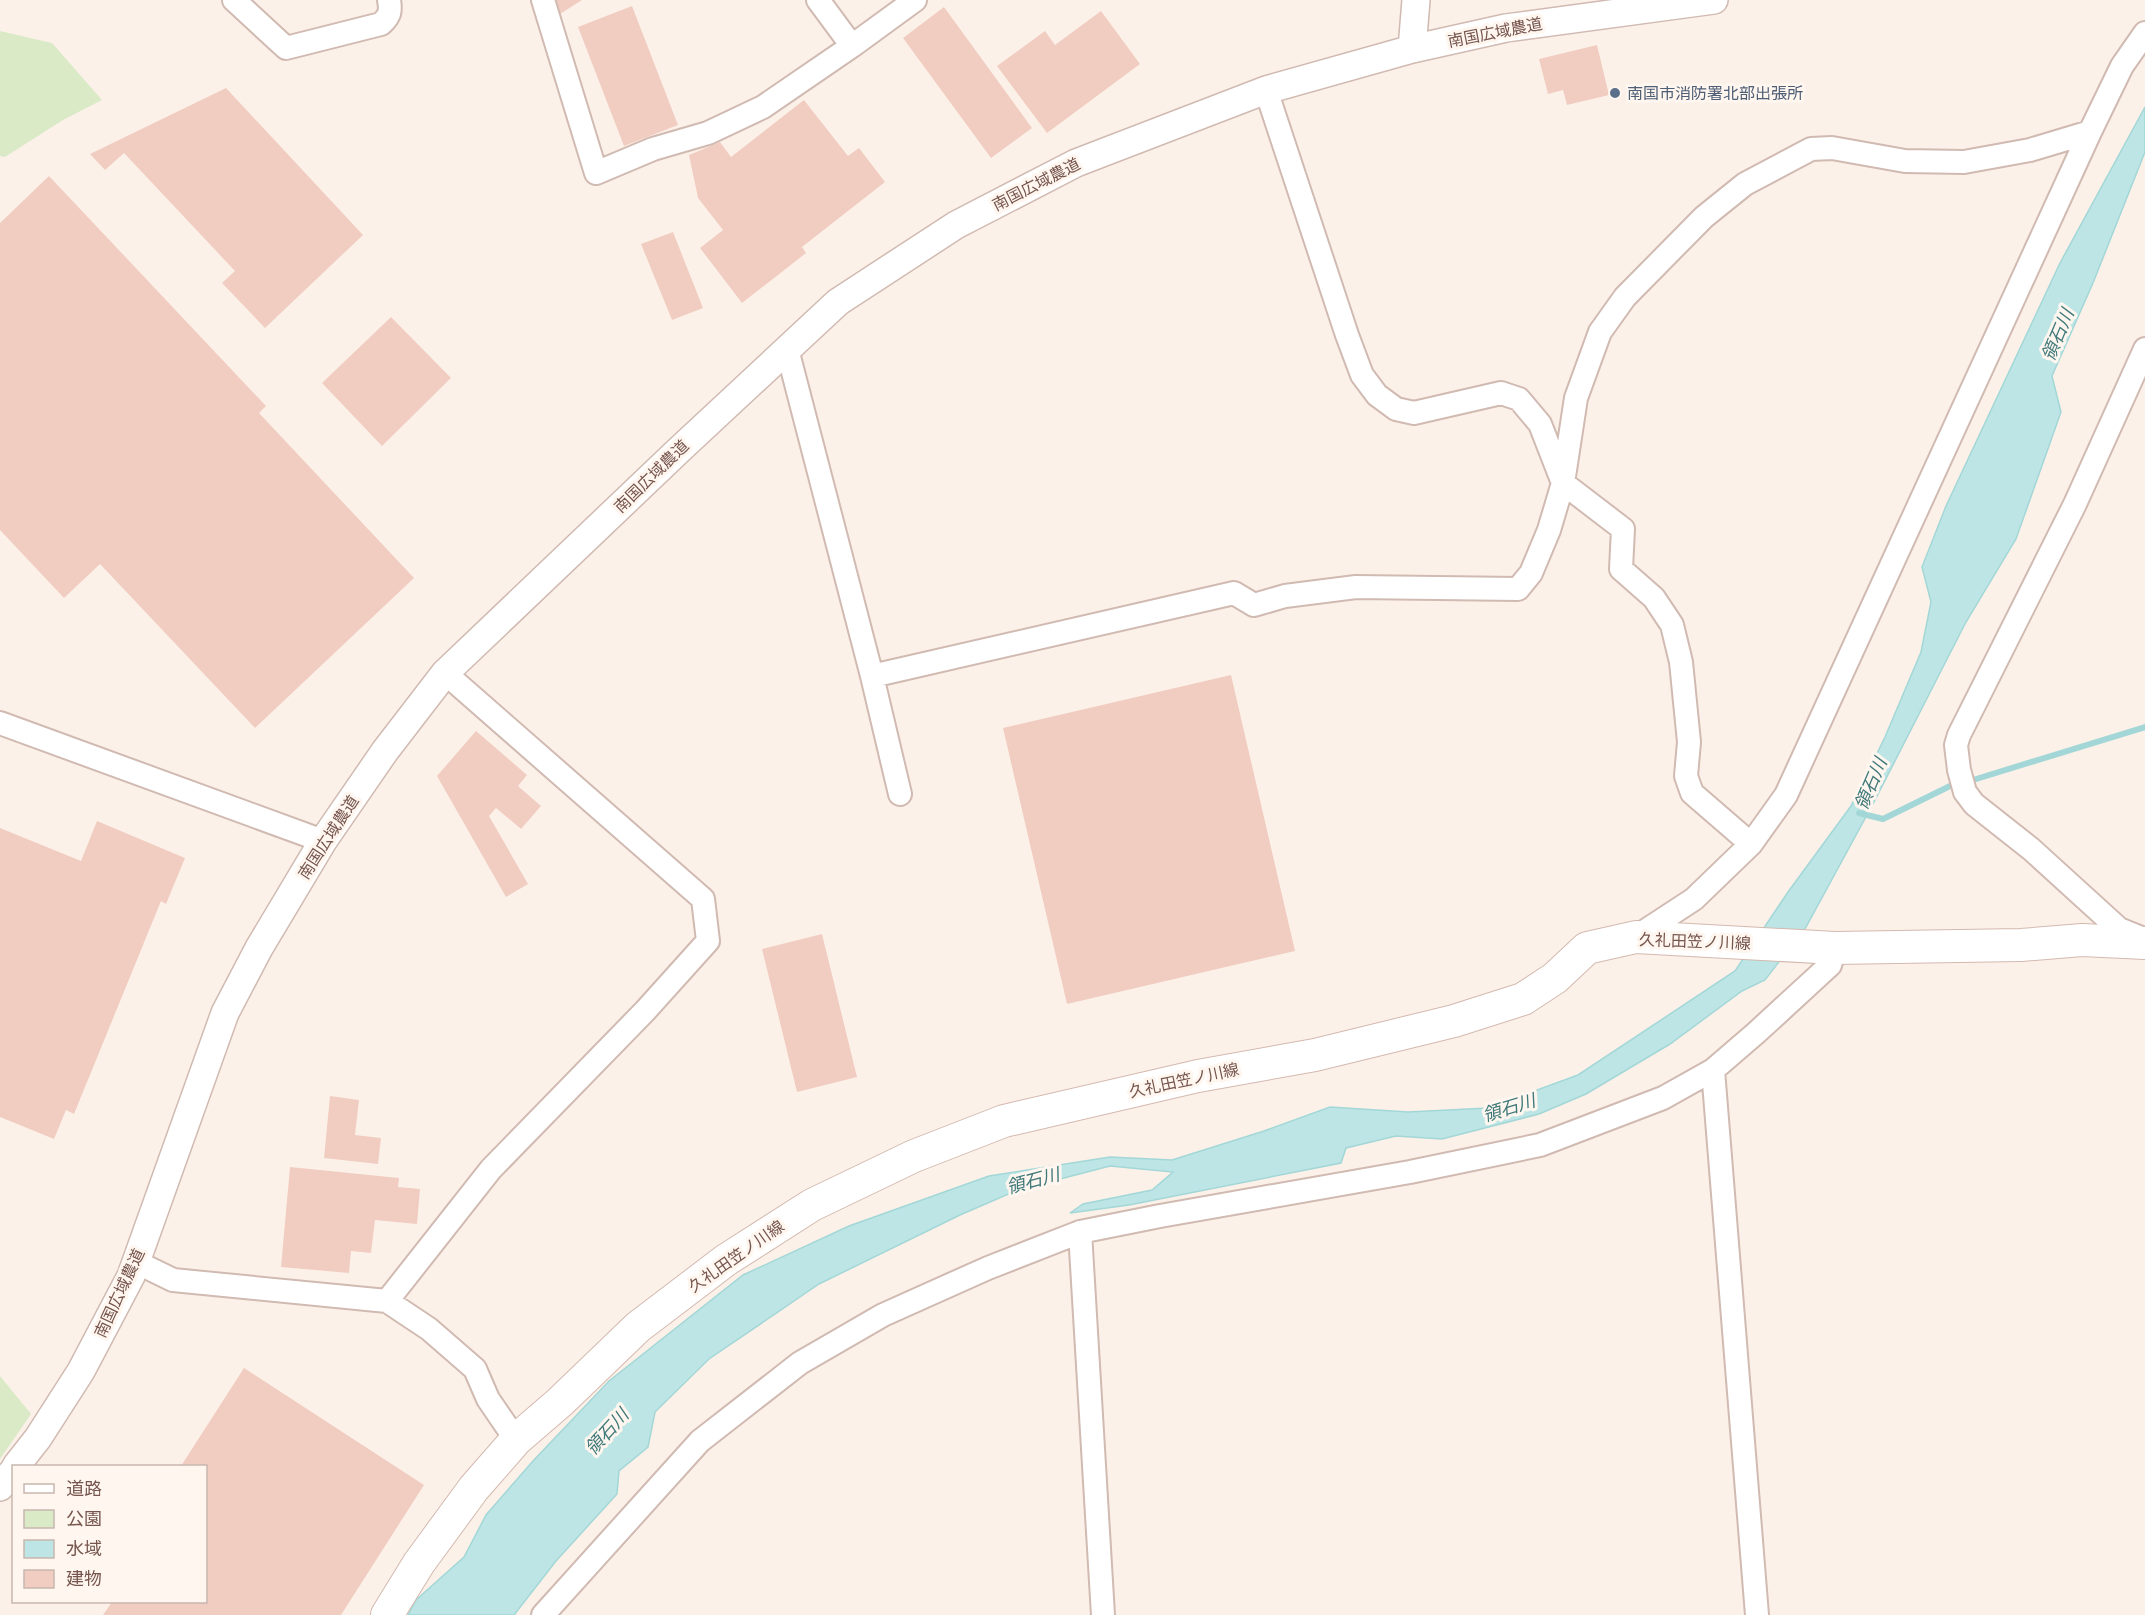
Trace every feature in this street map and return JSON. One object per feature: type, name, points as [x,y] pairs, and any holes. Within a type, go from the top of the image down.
[{"type":"main road","name":"久礼田笠ノ川線","points":[[387,1615],[426,1553],[474,1488],[516,1440],[560,1402],[638,1327],[726,1260],[812,1205],[914,1156],[1004,1121],[1198,1077],[1315,1055],[1454,1021],[1523,999],[1555,978],[1587,948],[1648,937],[1829,947],[2000,946],[2082,940],[2145,942]]},
{"type":"street","points":[[234,0],[286,48],[381,24],[391,11],[389,0]]},
{"type":"street","points":[[543,0],[596,173],[653,149],[708,133],[763,106],[915,0]]},
{"type":"street","points":[[818,0],[852,46]]},
{"type":"street","points":[[1412,49],[1416,0]]},
{"type":"street","name":"南国広域農道","points":[[17,1465],[38,1438],[81,1371],[131,1276],[225,1013],[259,948],[323,841],[385,751],[445,673],[838,302],[956,225],[1076,163],[1266,90],[1312,75],[1412,49],[1506,28],[1714,0]]},
{"type":"street","points":[[1648,937],[1694,899],[1751,844],[1786,795],[2090,132],[2122,66],[2145,33]]},
{"type":"street","points":[[1266,90],[1362,375],[1377,395],[1396,409],[1414,413],[1501,393],[1519,399],[1540,424],[1563,483],[1623,529],[1621,569],[1654,598],[1672,625],[1682,662],[1689,742],[1686,776],[1692,793],[1751,844]]},
{"type":"street","points":[[872,676],[1233,593],[1254,604],[1285,596],[1356,587],[1518,589],[1531,573],[1549,530],[1563,483],[1576,398],[1600,332],[1625,297],[1704,217],[1744,184],[1811,149],[1832,148],[1905,161],[1964,162],[2030,150],[2090,132]]},
{"type":"street","points":[[787,349],[872,676],[900,794]]},
{"type":"street","points":[[2145,349],[2075,504],[1956,745],[1965,792],[1974,804],[2031,849],[2119,929],[2145,942]]},
{"type":"street","points":[[387,1301],[491,1168],[645,1011],[708,941],[703,899],[445,673]]},
{"type":"street","points":[[0,723],[323,841]]},
{"type":"street","points":[[543,1615],[700,1441],[800,1363],[883,1315],[988,1268],[1080,1232],[1410,1172],[1540,1145],[1662,1098],[1713,1070],[1830,965],[1829,947]]},
{"type":"street","points":[[1713,1070],[1757,1615]]},
{"type":"street","points":[[1080,1232],[1103,1615]]},
{"type":"street","points":[[136,1262],[173,1280],[387,1301],[429,1329],[475,1369],[488,1399],[516,1440]]},
{"type":"street","name":"南国広域農道","points":[[0,1487],[12,1472]]},
{"type":"green space","points":[[0,31],[52,43],[102,100],[63,120],[5,157],[0,156]]},
{"type":"green space","points":[[0,1376],[31,1414],[0,1459]]},
{"type":"water","name":"領石川","points":[[2145,107],[2145,152],[2093,283],[2052,376],[2061,412],[2016,539],[1966,622],[1874,802],[1806,927],[1765,980],[1742,991],[1670,1044],[1586,1094],[1539,1114],[1442,1139],[1396,1136],[1346,1148],[1341,1163],[1129,1205],[1070,1213],[1083,1204],[1152,1190],[1173,1172],[1110,1166],[1018,1190],[960,1215],[819,1284],[709,1359],[655,1412],[648,1447],[619,1471],[617,1494],[556,1561],[514,1615],[408,1615],[416,1600],[464,1557],[486,1515],[533,1461],[609,1381],[743,1275],[849,1226],[989,1176],[1110,1157],[1172,1160],[1330,1107],[1408,1112],[1488,1108],[1578,1075],[1735,971],[1788,892],[1851,806],[1885,737],[1921,652],[1931,602],[1922,567],[1946,506],[2060,263]]},
{"type":"building","points":[[555,0],[582,0],[560,14]]},
{"type":"building","points":[[632,6],[678,125],[624,146],[578,27]]},
{"type":"building","points":[[944,7],[1032,128],[991,158],[903,38]]},
{"type":"building","points":[[1101,11],[1140,64],[1047,133],[997,66],[1045,31],[1055,45]]},
{"type":"building","points":[[1597,45],[1609,95],[1567,105],[1563,90],[1548,94],[1539,59]]},
{"type":"building","points":[[226,88],[363,235],[265,328],[222,283],[235,271],[124,153],[105,170],[90,154]]},
{"type":"building","points":[[804,100],[848,156],[859,148],[885,182],[802,247],[806,253],[742,303],[700,248],[723,230],[698,198],[689,155],[720,142],[731,157]]},
{"type":"building","points":[[49,176],[266,406],[259,413],[414,578],[255,728],[100,564],[64,598],[0,530],[0,223]]},
{"type":"building","points":[[673,232],[703,308],[672,320],[641,244]]},
{"type":"building","points":[[391,317],[451,378],[382,446],[322,383]]},
{"type":"building","points":[[1231,675],[1295,951],[1067,1004],[1003,728]]},
{"type":"building","points":[[476,731],[527,775],[518,786],[541,806],[521,829],[496,808],[489,816],[528,884],[506,897],[437,776]]},
{"type":"building","points":[[97,821],[185,858],[166,904],[161,901],[74,1114],[66,1110],[54,1139],[0,1117],[0,828],[81,861]]},
{"type":"building","points":[[822,934],[857,1077],[797,1092],[762,949]]},
{"type":"building","points":[[330,1096],[359,1100],[355,1135],[381,1138],[378,1164],[324,1158]]},
{"type":"building","points":[[290,1167],[399,1178],[398,1187],[420,1189],[417,1224],[375,1220],[371,1253],[351,1251],[349,1273],[281,1267]]},
{"type":"building","points":[[244,1368],[424,1485],[341,1615],[103,1615],[111,1603],[207,1603],[207,1465],[182,1465]]},
{"type":"waterway","points":[[1973,780],[2145,727]]},
{"type":"waterway","name":"領石川","points":[[1859,813],[1883,819],[1950,786]]},
{"type":"place","name":"南国市消防署北部出張所","points":[[1615,93]]}]
